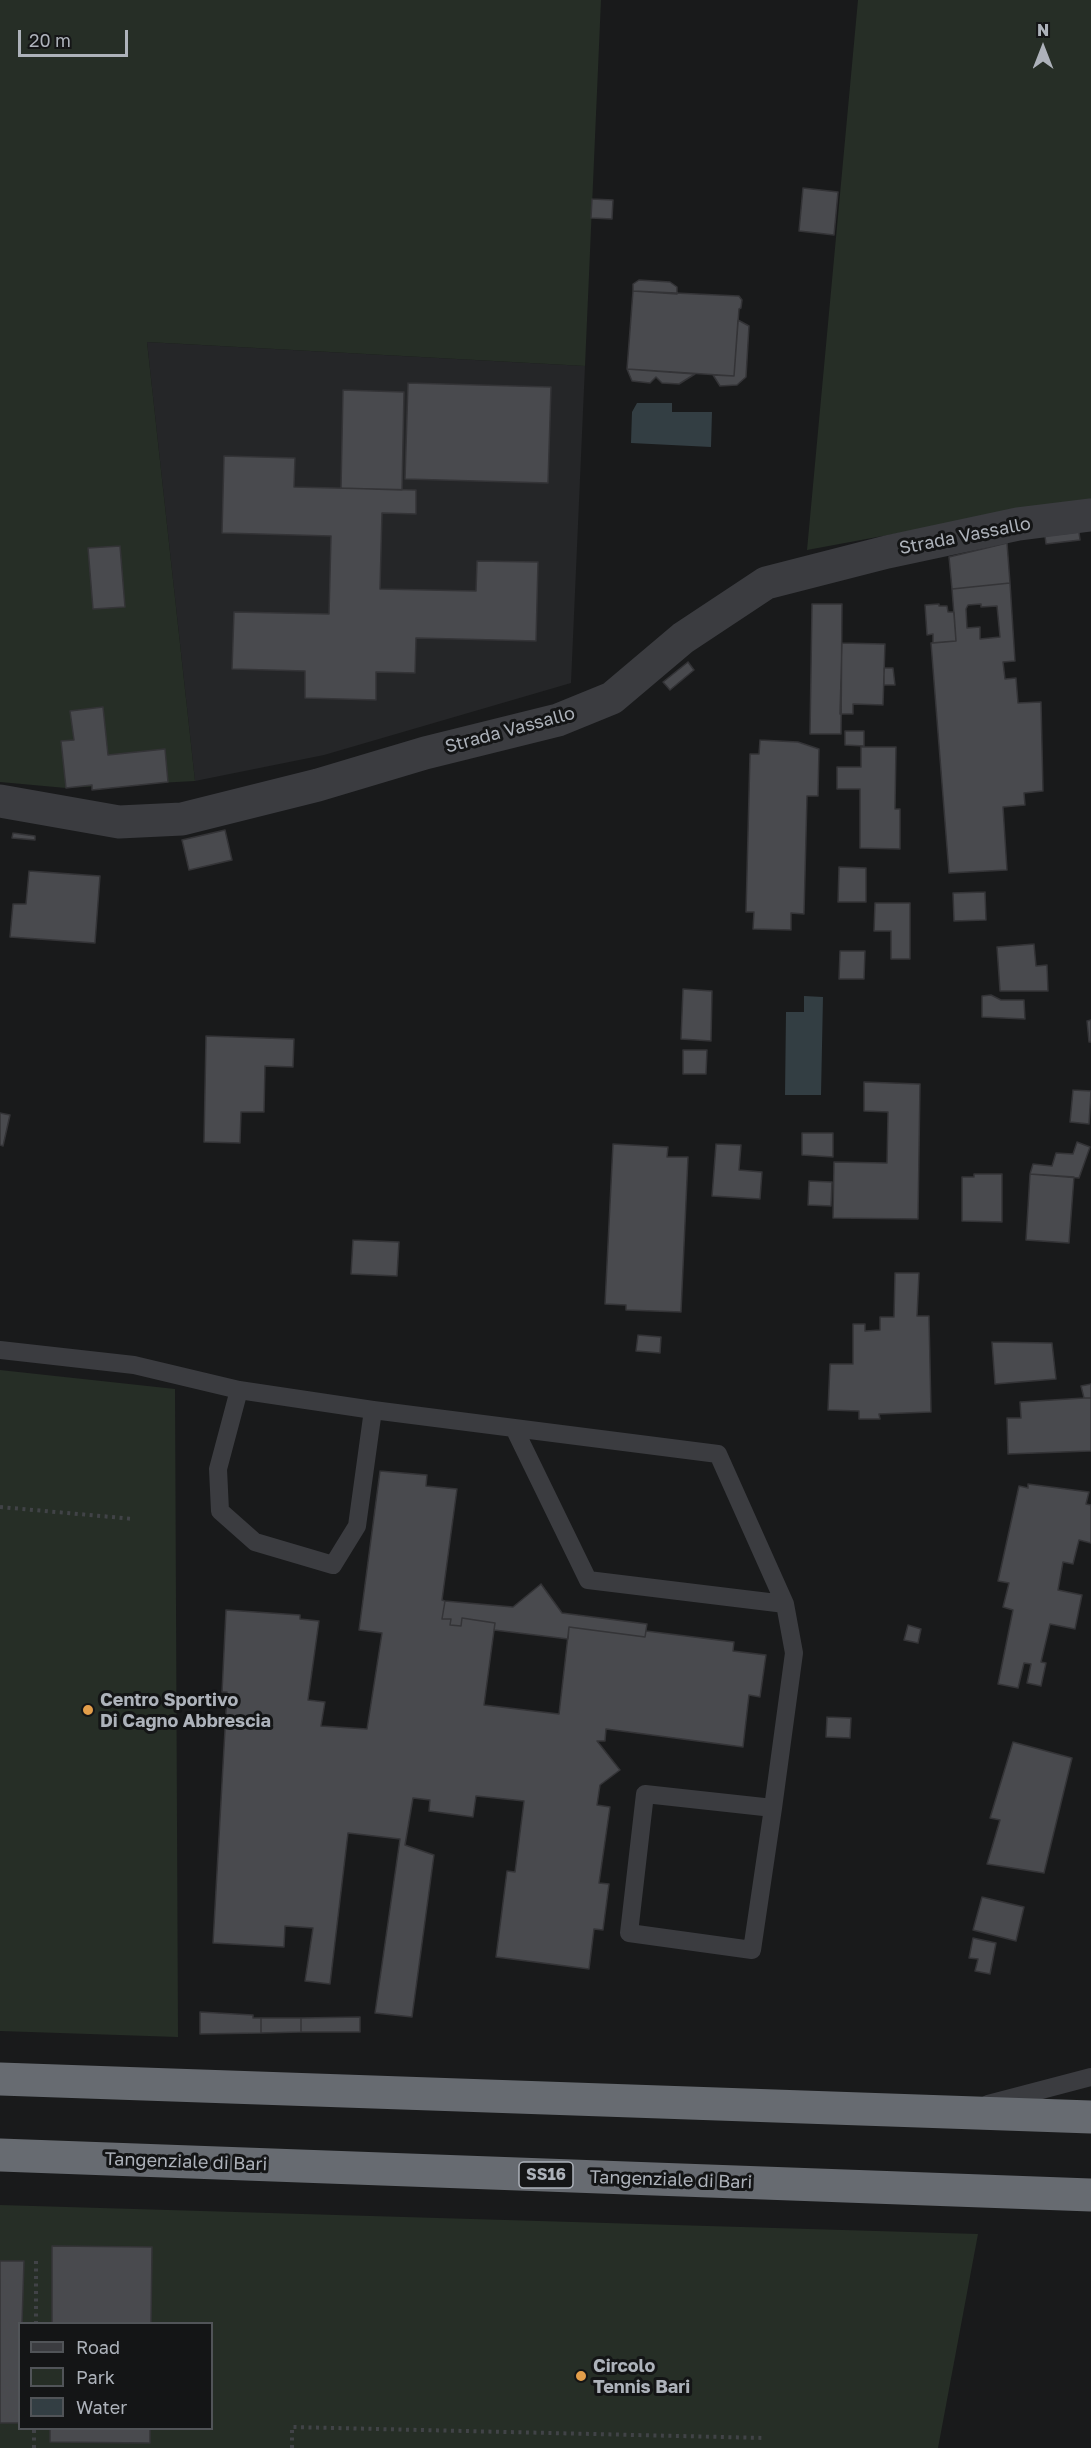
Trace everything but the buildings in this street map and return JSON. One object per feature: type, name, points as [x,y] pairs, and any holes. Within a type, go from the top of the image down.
[{"type":"highway","points":[[0,2079],[1091,2117]]},
{"type":"highway","name":"Tangenziale di Bari","points":[[0,2155],[1091,2195]]},
{"type":"street","name":"Strada Vassallo","points":[[0,801],[119,822],[182,819],[318,785],[425,753],[558,720],[612,698],[682,638],[766,582],[1007,526],[1091,515]]},
{"type":"lane","points":[[0,1350],[134,1365],[239,1390],[373,1410],[718,1454],[784,1604],[794,1653],[773,1808],[752,1950],[629,1933],[645,1794],[773,1808]]},
{"type":"lane","points":[[239,1390],[218,1469],[220,1511],[255,1542],[333,1565],[357,1526],[373,1410]]},
{"type":"lane","points":[[514,1428],[588,1580],[784,1604]]},
{"type":"lane","points":[[958,2112],[1091,2077]]},
{"type":"path","points":[[0,1507],[134,1519]]},
{"type":"path","points":[[36,2260],[36,2322]]},
{"type":"path","points":[[292,2448],[292,2427],[765,2438]]},
{"type":"path","points":[[34,2430],[34,2448]]},
{"type":"shaded area","points":[[147,342],[585,366],[571,683],[324,755],[195,781]]},
{"type":"green space","points":[[0,0],[601,0],[585,366],[147,342],[195,781],[66,788],[0,782]]},
{"type":"green space","points":[[858,0],[1091,0],[1091,504],[980,518],[807,550]]},
{"type":"green space","name":"Centro Sportivo Di Cagno Abbrescia","points":[[0,1370],[175,1389],[178,2037],[0,2031]]},
{"type":"green space","name":"Circolo Tennis Bari","points":[[0,2205],[978,2234],[938,2448],[0,2448]]},
{"type":"water","points":[[637,403],[672,403],[672,412],[712,412],[711,447],[631,443],[632,412]]},
{"type":"water","points":[[804,996],[823,997],[821,1095],[785,1095],[786,1012],[804,1012]]},
{"type":"place","name":"Centro Sportivo Di Cagno Abbrescia","points":[[88,1710]]},
{"type":"place","name":"Circolo Tennis Bari","points":[[581,2376]]}]
